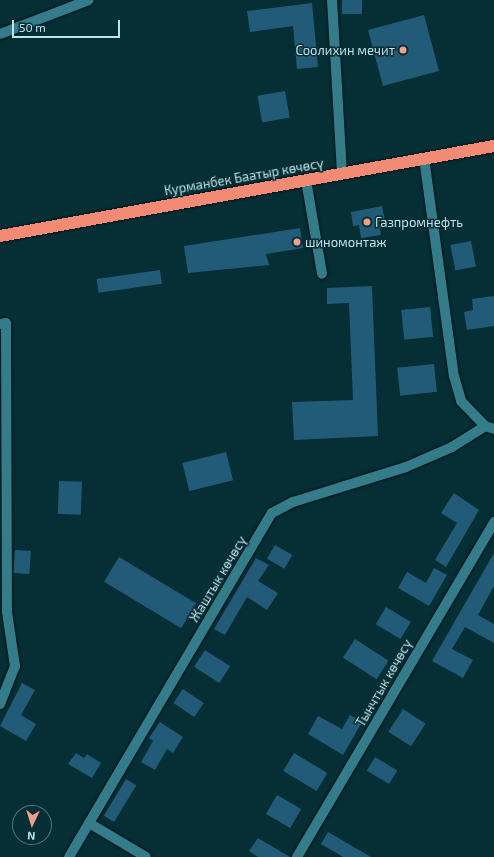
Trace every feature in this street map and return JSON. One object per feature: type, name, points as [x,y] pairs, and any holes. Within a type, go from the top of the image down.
[{"type":"highway","name":"Курманбек Баатыр көчөсү","points":[[0,236],[494,146]]},
{"type":"street","points":[[0,34],[89,0]]},
{"type":"street","points":[[332,0],[342,173]]},
{"type":"street","points":[[424,158],[454,376],[461,401],[491,426]]},
{"type":"street","points":[[306,180],[322,274]]},
{"type":"street","points":[[0,324],[6,323],[7,612],[15,666],[0,704]]},
{"type":"street","name":"Жаштык көчөсү","points":[[69,857],[272,513],[293,502],[406,467],[452,447],[491,426]]},
{"type":"street","name":"Тынчтык көчөсү","points":[[297,857],[494,522]]},
{"type":"street","points":[[89,823],[146,857]]},
{"type":"building","points":[[342,0],[362,0],[362,14],[342,14]]},
{"type":"building","points":[[312,3],[318,67],[297,69],[293,26],[250,32],[247,11]]},
{"type":"building","name":"Соолихин мечит","points":[[424,15],[439,71],[383,86],[368,30]]},
{"type":"building","points":[[285,91],[290,118],[262,122],[257,96]]},
{"type":"building","name":"Газпромнефть","points":[[382,206],[385,221],[379,222],[381,235],[361,238],[359,225],[353,226],[351,212]]},
{"type":"building","points":[[300,228],[303,248],[266,254],[269,265],[188,273],[184,246]]},
{"type":"building","points":[[471,241],[476,267],[455,271],[450,245]]},
{"type":"building","points":[[160,270],[162,284],[99,293],[97,279]]},
{"type":"building","points":[[372,286],[378,436],[294,440],[292,402],[353,400],[349,303],[327,304],[327,288]]},
{"type":"building","points":[[494,296],[494,326],[467,330],[464,312],[473,310],[472,299]]},
{"type":"building","points":[[430,307],[433,337],[404,340],[401,310]]},
{"type":"building","points":[[434,364],[437,392],[400,396],[397,368]]},
{"type":"building","points":[[226,452],[233,480],[189,491],[182,463]]},
{"type":"building","points":[[59,481],[82,482],[81,515],[58,514]]},
{"type":"building","points":[[454,493],[479,510],[446,567],[435,560],[457,523],[441,513]]},
{"type":"building","points":[[275,545],[292,555],[284,569],[267,559]]},
{"type":"building","points":[[15,550],[31,551],[29,574],[13,573]]},
{"type":"building","points":[[494,553],[494,586],[478,615],[494,624],[494,643],[465,627],[452,649],[473,660],[463,678],[432,661]]},
{"type":"building","points":[[119,557],[196,603],[181,628],[104,582]]},
{"type":"building","points":[[256,558],[269,565],[258,581],[278,593],[267,610],[247,597],[225,635],[214,629]]},
{"type":"building","points":[[434,568],[447,575],[429,606],[398,588],[407,572],[426,583]]},
{"type":"building","points":[[386,607],[411,622],[401,639],[376,624]]},
{"type":"building","points":[[355,639],[389,661],[377,679],[343,657]]},
{"type":"building","points":[[205,650],[230,666],[219,683],[194,667]]},
{"type":"building","points":[[22,683],[35,690],[21,715],[36,724],[26,741],[0,726]]},
{"type":"building","points":[[183,689],[204,703],[194,717],[173,703]]},
{"type":"building","points":[[403,709],[426,724],[411,746],[388,732]]},
{"type":"building","points":[[350,715],[362,722],[343,755],[308,734],[318,716],[342,729]]},
{"type":"building","points":[[160,722],[183,737],[173,753],[167,749],[155,770],[141,762],[153,741],[149,738]]},
{"type":"building","points":[[76,753],[84,758],[87,754],[101,763],[92,778],[68,764]]},
{"type":"building","points":[[294,753],[327,773],[317,791],[283,771]]},
{"type":"building","points":[[375,757],[397,770],[389,784],[367,771]]},
{"type":"building","points":[[126,779],[136,785],[114,822],[104,816]]},
{"type":"building","points":[[277,795],[301,809],[290,828],[266,814]]},
{"type":"building","points":[[328,832],[371,857],[343,857],[321,844]]},
{"type":"building","points":[[258,838],[290,857],[258,857],[249,851]]},
{"type":"place","name":"Соолихин мечит","points":[[403,50]]},
{"type":"place","name":"Газпромнефть","points":[[367,222]]},
{"type":"place","name":"шиномонтаж","points":[[297,242]]}]
